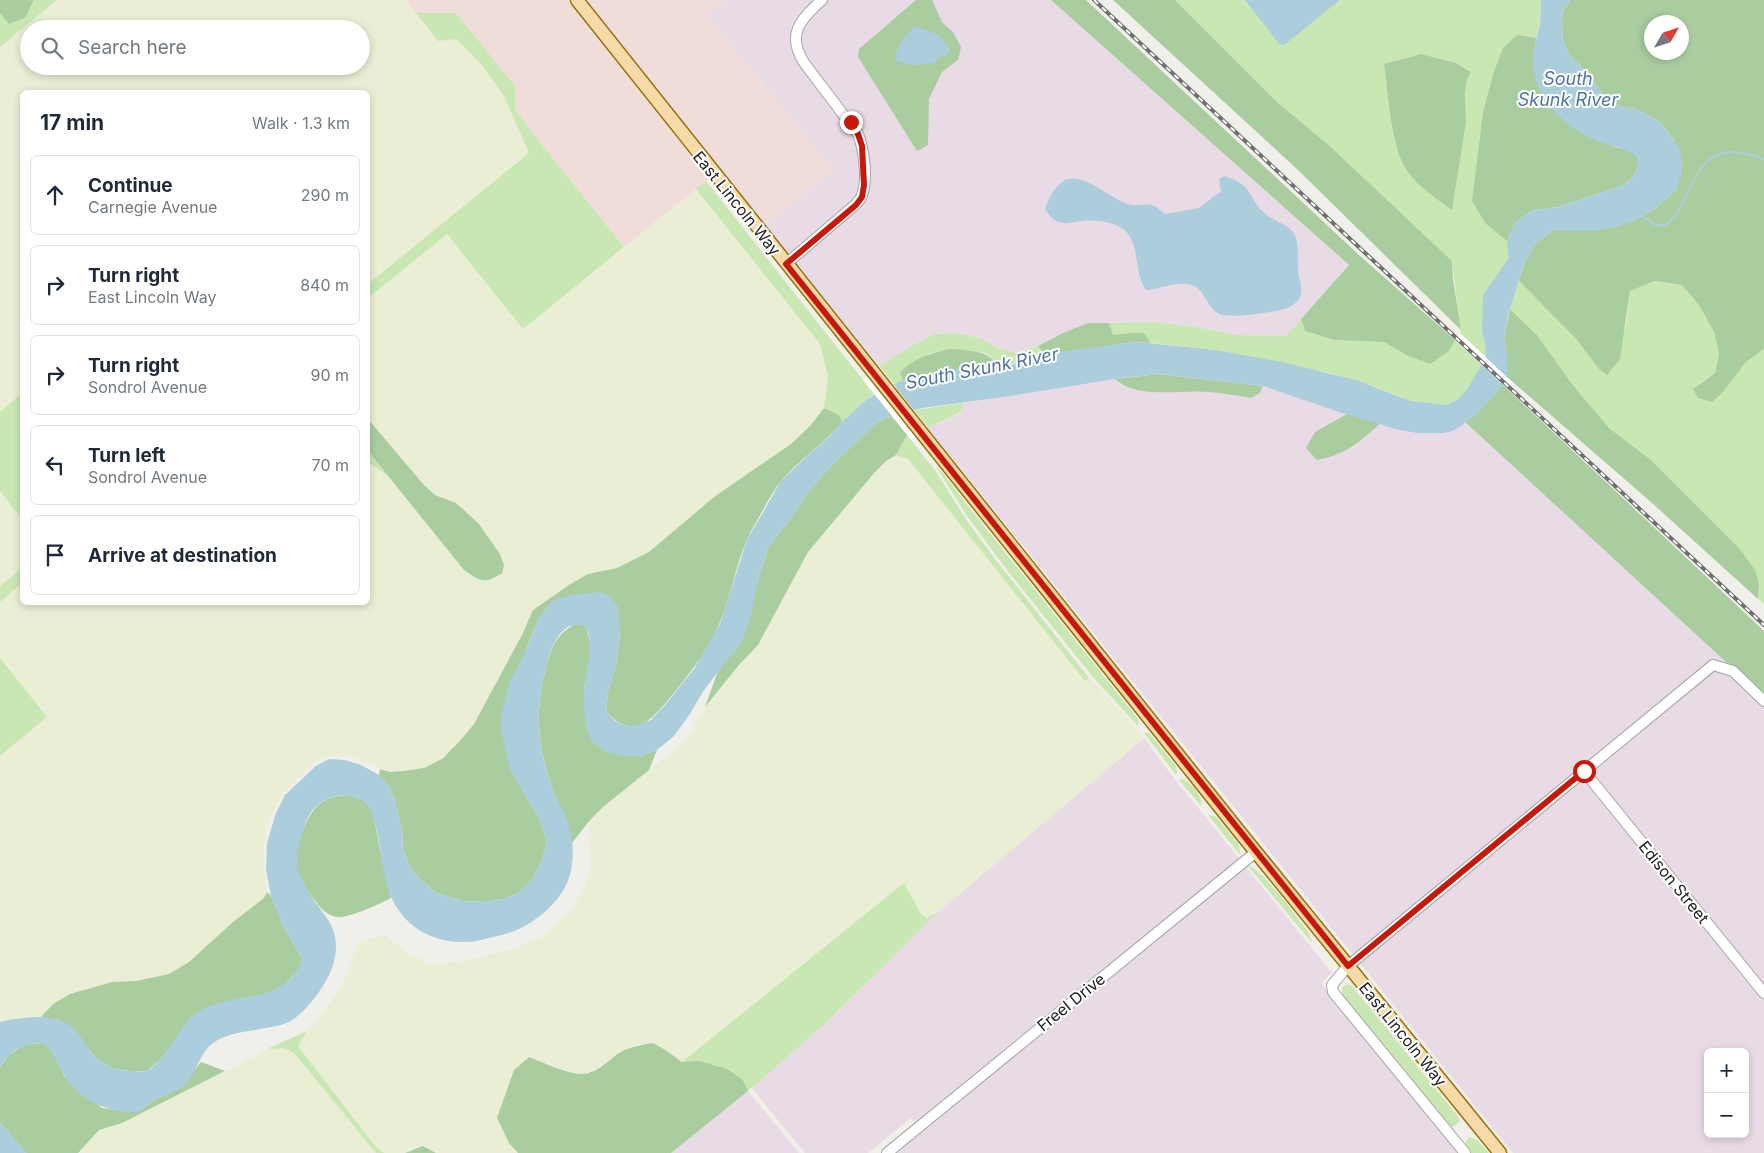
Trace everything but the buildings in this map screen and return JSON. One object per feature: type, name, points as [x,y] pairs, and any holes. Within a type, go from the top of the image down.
[{"type":"main road","name":"East Lincoln Way","points":[[577,0],[1256,852],[1500,1153]]},
{"type":"street","points":[[786,264],[856,205],[862,197],[864,185],[862,146],[858,134],[799,54],[795,42],[801,21],[822,0]]},
{"type":"street","points":[[1465,1153],[1333,992],[1332,985],[1348,966],[1713,665],[1733,671],[1764,701]]},
{"type":"street","name":"Edison Street","points":[[1584,771],[1764,992]]},
{"type":"street","name":"Freel Drive","points":[[887,1153],[1256,852]]},
{"type":"shaded area","points":[[406,0],[567,0],[709,179],[624,247],[515,109],[515,86],[456,13],[416,13]]},
{"type":"shaded area","points":[[587,0],[726,0],[707,16],[834,170],[766,225]]},
{"type":"shaded area","points":[[726,0],[1051,0],[1349,265],[1286,336],[1236,335],[1197,327],[1154,322],[1088,323],[1038,346],[1017,353],[998,348],[982,339],[958,333],[934,334],[879,366],[766,225],[834,170],[707,16]]},
{"type":"shaded area","points":[[1115,379],[1121,385],[1136,390],[1208,391],[1251,398],[1259,393],[1263,386],[1347,414],[1333,422],[1351,449],[1381,423],[1399,430],[1417,433],[1442,433],[1450,432],[1465,422],[1764,697],[1764,1153],[1513,1153],[928,428],[961,413],[963,403],[1067,385]]},
{"type":"shaded area","points":[[1144,738],[1173,777],[1332,973],[1321,983],[1460,1153],[894,1153],[921,1131],[911,1118],[868,1153],[805,1153],[751,1087],[829,1020],[937,913]]},
{"type":"shaded area","points":[[748,1091],[799,1153],[671,1153],[708,1122]]},
{"type":"green space","points":[[0,0],[34,0],[25,18],[9,24],[0,13]]},
{"type":"green space","points":[[34,0],[57,0],[33,20],[20,20],[25,18]]},
{"type":"green space","points":[[57,0],[405,0],[438,41],[457,39],[481,64],[503,94],[529,153],[370,282],[370,90],[20,90],[20,395],[0,412],[0,47],[20,31],[20,75],[370,75],[370,20],[33,20]]},
{"type":"green space","points":[[916,0],[932,0],[942,22],[953,32],[961,47],[958,60],[942,72],[929,99],[928,145],[917,151],[858,57],[859,49]]},
{"type":"green space","points":[[1051,0],[1086,0],[1359,255],[1455,340],[1449,351],[1430,364],[1406,355],[1384,342],[1334,340],[1305,331],[1301,319],[1349,265]]},
{"type":"green space","points":[[1113,0],[1175,0],[1276,101],[1332,148],[1452,261],[1461,330],[1297,169]]},
{"type":"green space","points":[[1175,0],[1541,0],[1540,21],[1536,38],[1517,36],[1503,48],[1493,74],[1483,112],[1486,224],[1507,241],[1508,259],[1497,276],[1482,332],[1486,357],[1461,334],[1452,261],[1332,148],[1276,101]],"holes":[[[1421,54],[1456,63],[1470,71],[1467,80],[1456,185],[1432,196],[1406,169],[1396,145],[1384,64]]]},
{"type":"green space","points":[[1570,0],[1764,0],[1764,349],[1746,362],[1723,392],[1712,402],[1698,398],[1693,389],[1715,373],[1719,354],[1714,332],[1699,305],[1682,285],[1655,281],[1630,291],[1620,359],[1607,375],[1598,368],[1577,340],[1519,281],[1524,264],[1535,244],[1553,230],[1631,222],[1656,208],[1676,190],[1674,140],[1658,121],[1636,109],[1621,107],[1609,100],[1568,53],[1563,40],[1563,11]]},
{"type":"green space","points":[[0,13],[10,24],[20,20],[20,31],[0,47]]},
{"type":"green space","points":[[416,13],[456,13],[515,86],[515,109],[624,247],[523,329],[447,234],[370,296],[370,282],[529,153],[503,94],[481,64],[457,39],[438,41]]},
{"type":"green space","points":[[1517,35],[1536,38],[1533,68],[1542,95],[1615,147],[1632,151],[1638,158],[1638,167],[1633,177],[1622,186],[1558,207],[1533,210],[1515,223],[1507,241],[1486,224],[1472,201],[1483,112],[1493,74],[1503,48]]},
{"type":"green space","points":[[1421,54],[1456,63],[1471,72],[1467,80],[1465,95],[1466,122],[1452,210],[1410,175],[1401,159],[1394,133],[1384,64]]},
{"type":"green space","points":[[706,181],[874,394],[842,422],[839,415],[824,408],[828,377],[820,344],[696,189]]},
{"type":"green space","points":[[696,189],[820,344],[828,377],[824,408],[810,426],[791,444],[714,497],[649,552],[617,568],[588,574],[533,610],[523,633],[474,724],[442,759],[424,768],[390,772],[348,756],[330,756],[314,762],[284,792],[267,827],[263,859],[267,892],[264,898],[233,922],[189,962],[169,974],[98,986],[70,994],[53,1004],[41,1017],[20,1018],[0,1022],[0,756],[47,717],[0,658],[0,602],[20,585],[20,605],[370,605],[370,463],[388,476],[464,570],[483,581],[495,578],[502,573],[493,542],[479,524],[456,504],[435,495],[423,484],[370,421],[370,296],[447,233],[523,329]]},
{"type":"green space","points":[[1519,281],[1577,340],[1598,368],[1626,326],[1630,291],[1655,281],[1682,285],[1699,305],[1714,332],[1719,354],[1715,373],[1700,383],[1723,392],[1746,362],[1764,349],[1764,604],[1758,599],[1759,584],[1739,548],[1651,460],[1609,428],[1572,384],[1537,335],[1510,309]]},
{"type":"green space","points":[[1510,309],[1537,335],[1572,384],[1609,428],[1651,460],[1739,548],[1755,570],[1759,584],[1758,599],[1652,503],[1507,377],[1507,356],[1504,338]]},
{"type":"green space","points":[[1301,319],[1305,331],[1334,340],[1384,342],[1406,355],[1449,351],[1455,340],[1482,365],[1467,389],[1458,399],[1447,405],[1430,404],[1411,401],[1379,388],[1330,373],[1216,350],[1151,343],[1144,333],[1113,335],[1109,323],[1154,322],[1197,327],[1236,335],[1286,336]]},
{"type":"green space","points":[[1088,323],[1109,323],[1113,335],[1144,333],[1151,343],[1133,342],[1045,355],[1038,346]]},
{"type":"green space","points":[[958,333],[982,339],[998,348],[1017,353],[1038,346],[1045,355],[1020,363],[993,367],[992,358],[985,353],[952,350],[931,353],[900,372],[903,381],[894,384],[879,366],[934,334]]},
{"type":"green space","points":[[950,349],[985,354],[993,360],[993,367],[936,372],[903,381],[900,372],[911,363],[930,354]]},
{"type":"green space","points":[[1158,374],[1263,386],[1260,393],[1251,398],[1198,391],[1147,392],[1124,385],[1115,379]]},
{"type":"green space","points":[[1503,385],[1764,631],[1764,697],[1465,422],[1476,414]]},
{"type":"green space","points":[[20,395],[20,516],[0,491],[0,412]]},
{"type":"green space","points":[[963,403],[961,412],[928,428],[914,410]]},
{"type":"green space","points":[[824,408],[839,415],[842,422],[789,472],[774,491],[748,537],[720,622],[711,640],[695,666],[654,716],[636,726],[627,726],[617,721],[606,711],[608,692],[616,665],[620,634],[547,607],[540,617],[526,651],[510,769],[540,820],[547,841],[543,857],[533,878],[520,892],[504,899],[484,902],[463,901],[437,893],[421,880],[409,865],[403,849],[402,830],[394,798],[390,788],[379,775],[380,769],[390,772],[424,768],[442,759],[474,724],[523,633],[533,610],[588,574],[617,568],[649,552],[714,497],[791,444],[810,426]]},
{"type":"green space","points":[[1347,414],[1381,423],[1345,451],[1317,460],[1306,448],[1315,432]]},
{"type":"green space","points":[[892,416],[907,435],[896,455],[886,461],[875,472],[808,552],[758,645],[738,666],[705,707],[718,671],[742,641],[769,546],[789,521],[806,495],[830,467],[877,422]]},
{"type":"green space","points":[[370,421],[423,484],[435,495],[456,503],[479,524],[500,554],[504,565],[502,573],[486,580],[478,579],[464,570],[370,453]]},
{"type":"green space","points":[[907,435],[937,473],[965,518],[995,559],[1089,678],[1085,681],[908,459],[896,455]]},
{"type":"green space","points":[[370,454],[388,476],[370,463]]},
{"type":"green space","points":[[896,455],[908,459],[1085,681],[1089,678],[1132,722],[1144,738],[937,913],[927,918],[921,914],[904,884],[682,1062],[667,1051],[640,1045],[620,1052],[594,1071],[582,1074],[528,1058],[509,1143],[518,1153],[436,1153],[435,1151],[410,1149],[405,1153],[384,1153],[375,1146],[298,1046],[307,1031],[341,987],[351,965],[355,946],[369,939],[386,935],[404,951],[430,964],[464,961],[512,949],[541,937],[572,909],[585,886],[591,866],[588,832],[590,820],[603,807],[676,749],[690,733],[705,707],[738,666],[758,645],[808,552],[875,472],[886,461]]},
{"type":"green space","points":[[938,467],[1138,719],[1138,726],[1092,676],[1007,570],[967,516]]},
{"type":"green space","points":[[0,491],[20,516],[20,570],[0,586]]},
{"type":"green space","points":[[20,570],[20,585],[0,602],[0,586]]},
{"type":"green space","points":[[573,625],[584,625],[588,632],[590,657],[584,690],[640,756],[657,750],[649,770],[603,807],[572,843],[567,823],[554,793],[544,762],[539,733],[539,719],[542,689],[551,651],[561,635]]},
{"type":"green space","points":[[0,658],[47,717],[0,756]]},
{"type":"green space","points":[[1144,733],[1149,733],[1176,766],[1176,775]]},
{"type":"green space","points":[[1182,779],[1196,790],[1201,806],[1179,780]]},
{"type":"green space","points":[[350,795],[364,801],[373,813],[391,898],[356,913],[337,917],[324,911],[306,889],[297,869],[296,861],[302,833],[315,808],[328,799]]},
{"type":"green space","points":[[1208,815],[1215,816],[1239,845],[1240,855]]},
{"type":"green space","points":[[1248,866],[1262,876],[1280,895],[1309,933],[1312,943]]},
{"type":"green space","points":[[904,883],[921,914],[927,918],[937,913],[829,1020],[748,1091],[743,1080],[682,1062]]},
{"type":"green space","points":[[267,892],[271,896],[283,925],[302,959],[298,971],[283,986],[265,994],[241,999],[179,1033],[160,1060],[147,1071],[114,1069],[98,1060],[60,1020],[41,1017],[53,1004],[70,994],[112,982],[136,981],[169,974],[189,962],[233,922],[264,898]]},
{"type":"green space","points":[[1348,984],[1352,986],[1457,1115],[1460,1121],[1456,1125],[1453,1127],[1447,1124],[1343,997],[1342,987]]},
{"type":"green space","points":[[307,1031],[298,1046],[375,1146],[384,1153],[376,1153],[294,1053],[283,1048],[267,1049]]},
{"type":"green space","points":[[43,1043],[53,1052],[64,1076],[102,1108],[139,1111],[152,1101],[182,1087],[201,1062],[225,1071],[122,1123],[99,1130],[78,1153],[26,1153],[0,1122],[0,1067],[9,1055],[24,1045]]},
{"type":"green space","points":[[653,1043],[682,1062],[699,1061],[727,1069],[743,1080],[748,1091],[671,1153],[518,1153],[509,1143],[497,1118],[514,1070],[529,1057],[568,1072],[581,1074],[592,1072],[623,1051],[635,1046]]},
{"type":"green space","points":[[283,1048],[294,1053],[376,1153],[78,1153],[99,1130],[122,1122],[190,1090],[267,1049]]},
{"type":"green space","points":[[1469,1137],[1477,1140],[1489,1153],[1470,1153],[1466,1147]]},
{"type":"green space","points":[[423,1146],[436,1153],[405,1153]]},
{"type":"water","points":[[1245,0],[1340,0],[1284,45],[1280,45]]},
{"type":"water","name":"South Skunk River","points":[[1541,0],[1570,0],[1563,11],[1562,23],[1563,40],[1568,53],[1609,100],[1621,107],[1636,109],[1658,121],[1667,130],[1680,150],[1681,176],[1676,190],[1656,208],[1631,222],[1596,231],[1553,230],[1535,244],[1524,264],[1508,316],[1504,338],[1507,356],[1507,377],[1501,388],[1476,414],[1460,427],[1450,432],[1442,433],[1417,433],[1399,430],[1263,386],[1158,374],[922,408],[877,422],[830,467],[806,495],[789,521],[769,546],[758,580],[750,620],[742,641],[704,690],[674,736],[657,750],[640,756],[622,756],[606,752],[592,742],[586,727],[584,708],[584,690],[590,651],[589,634],[584,625],[572,625],[567,627],[556,639],[549,654],[541,694],[539,710],[540,740],[553,790],[570,829],[573,856],[569,877],[562,892],[548,909],[531,923],[502,935],[466,942],[438,939],[415,927],[397,908],[391,896],[386,882],[373,816],[368,807],[361,800],[353,797],[334,797],[316,806],[309,816],[297,853],[297,866],[302,879],[328,920],[336,939],[336,951],[330,972],[321,989],[303,1012],[289,1022],[236,1033],[213,1043],[204,1053],[191,1077],[182,1087],[149,1103],[138,1112],[126,1112],[104,1107],[80,1094],[68,1081],[52,1053],[43,1043],[23,1046],[13,1052],[0,1067],[0,1022],[38,1017],[57,1020],[74,1028],[89,1050],[110,1067],[124,1071],[147,1071],[162,1058],[186,1023],[199,1011],[213,1005],[272,991],[284,984],[294,974],[302,959],[283,925],[271,896],[266,869],[267,843],[276,813],[285,795],[316,766],[329,759],[345,760],[361,765],[379,775],[390,788],[402,830],[403,850],[409,865],[421,880],[437,893],[463,901],[484,902],[504,899],[520,892],[533,878],[543,857],[547,841],[540,820],[510,769],[502,734],[501,715],[510,681],[526,651],[541,615],[552,601],[570,595],[599,592],[610,596],[618,607],[620,634],[616,665],[608,692],[606,711],[615,721],[626,726],[637,725],[651,720],[694,669],[720,624],[747,540],[781,481],[866,400],[889,386],[912,377],[961,368],[1012,365],[1054,353],[1133,342],[1216,350],[1282,362],[1356,380],[1411,401],[1447,405],[1458,399],[1467,389],[1486,357],[1482,332],[1483,295],[1508,259],[1507,241],[1515,223],[1533,210],[1558,207],[1622,186],[1633,177],[1638,167],[1638,158],[1634,154],[1593,139],[1572,127],[1554,111],[1540,92],[1533,63],[1540,23]]},
{"type":"water","points":[[914,26],[939,35],[951,50],[946,56],[942,55],[934,63],[910,65],[896,60],[899,46]]},
{"type":"water","points":[[1224,176],[1242,184],[1260,209],[1293,232],[1298,247],[1298,271],[1301,291],[1299,299],[1289,307],[1265,313],[1228,316],[1217,313],[1199,289],[1194,286],[1177,284],[1146,290],[1139,275],[1132,242],[1129,235],[1123,229],[1099,221],[1061,223],[1053,218],[1045,209],[1053,192],[1061,183],[1070,179],[1080,179],[1090,183],[1128,204],[1157,207],[1165,214],[1199,208],[1221,191],[1219,179]]},
{"type":"water","points":[[0,1122],[26,1153],[0,1153]]},
{"type":"pier","points":[[1461,334],[1514,384],[1509,390],[1455,340]]},
{"type":"pier","points":[[879,366],[928,428],[912,441],[863,380]]},
{"type":"waterway","points":[[1642,215],[1655,225],[1666,225],[1682,205],[1700,170],[1717,155],[1739,152],[1764,159]]},
{"type":"railway","points":[[1094,0],[1764,625]]},
{"type":"route","points":[[851,122],[862,146],[864,185],[862,197],[856,205],[786,264],[1348,966],[1584,771]]}]
